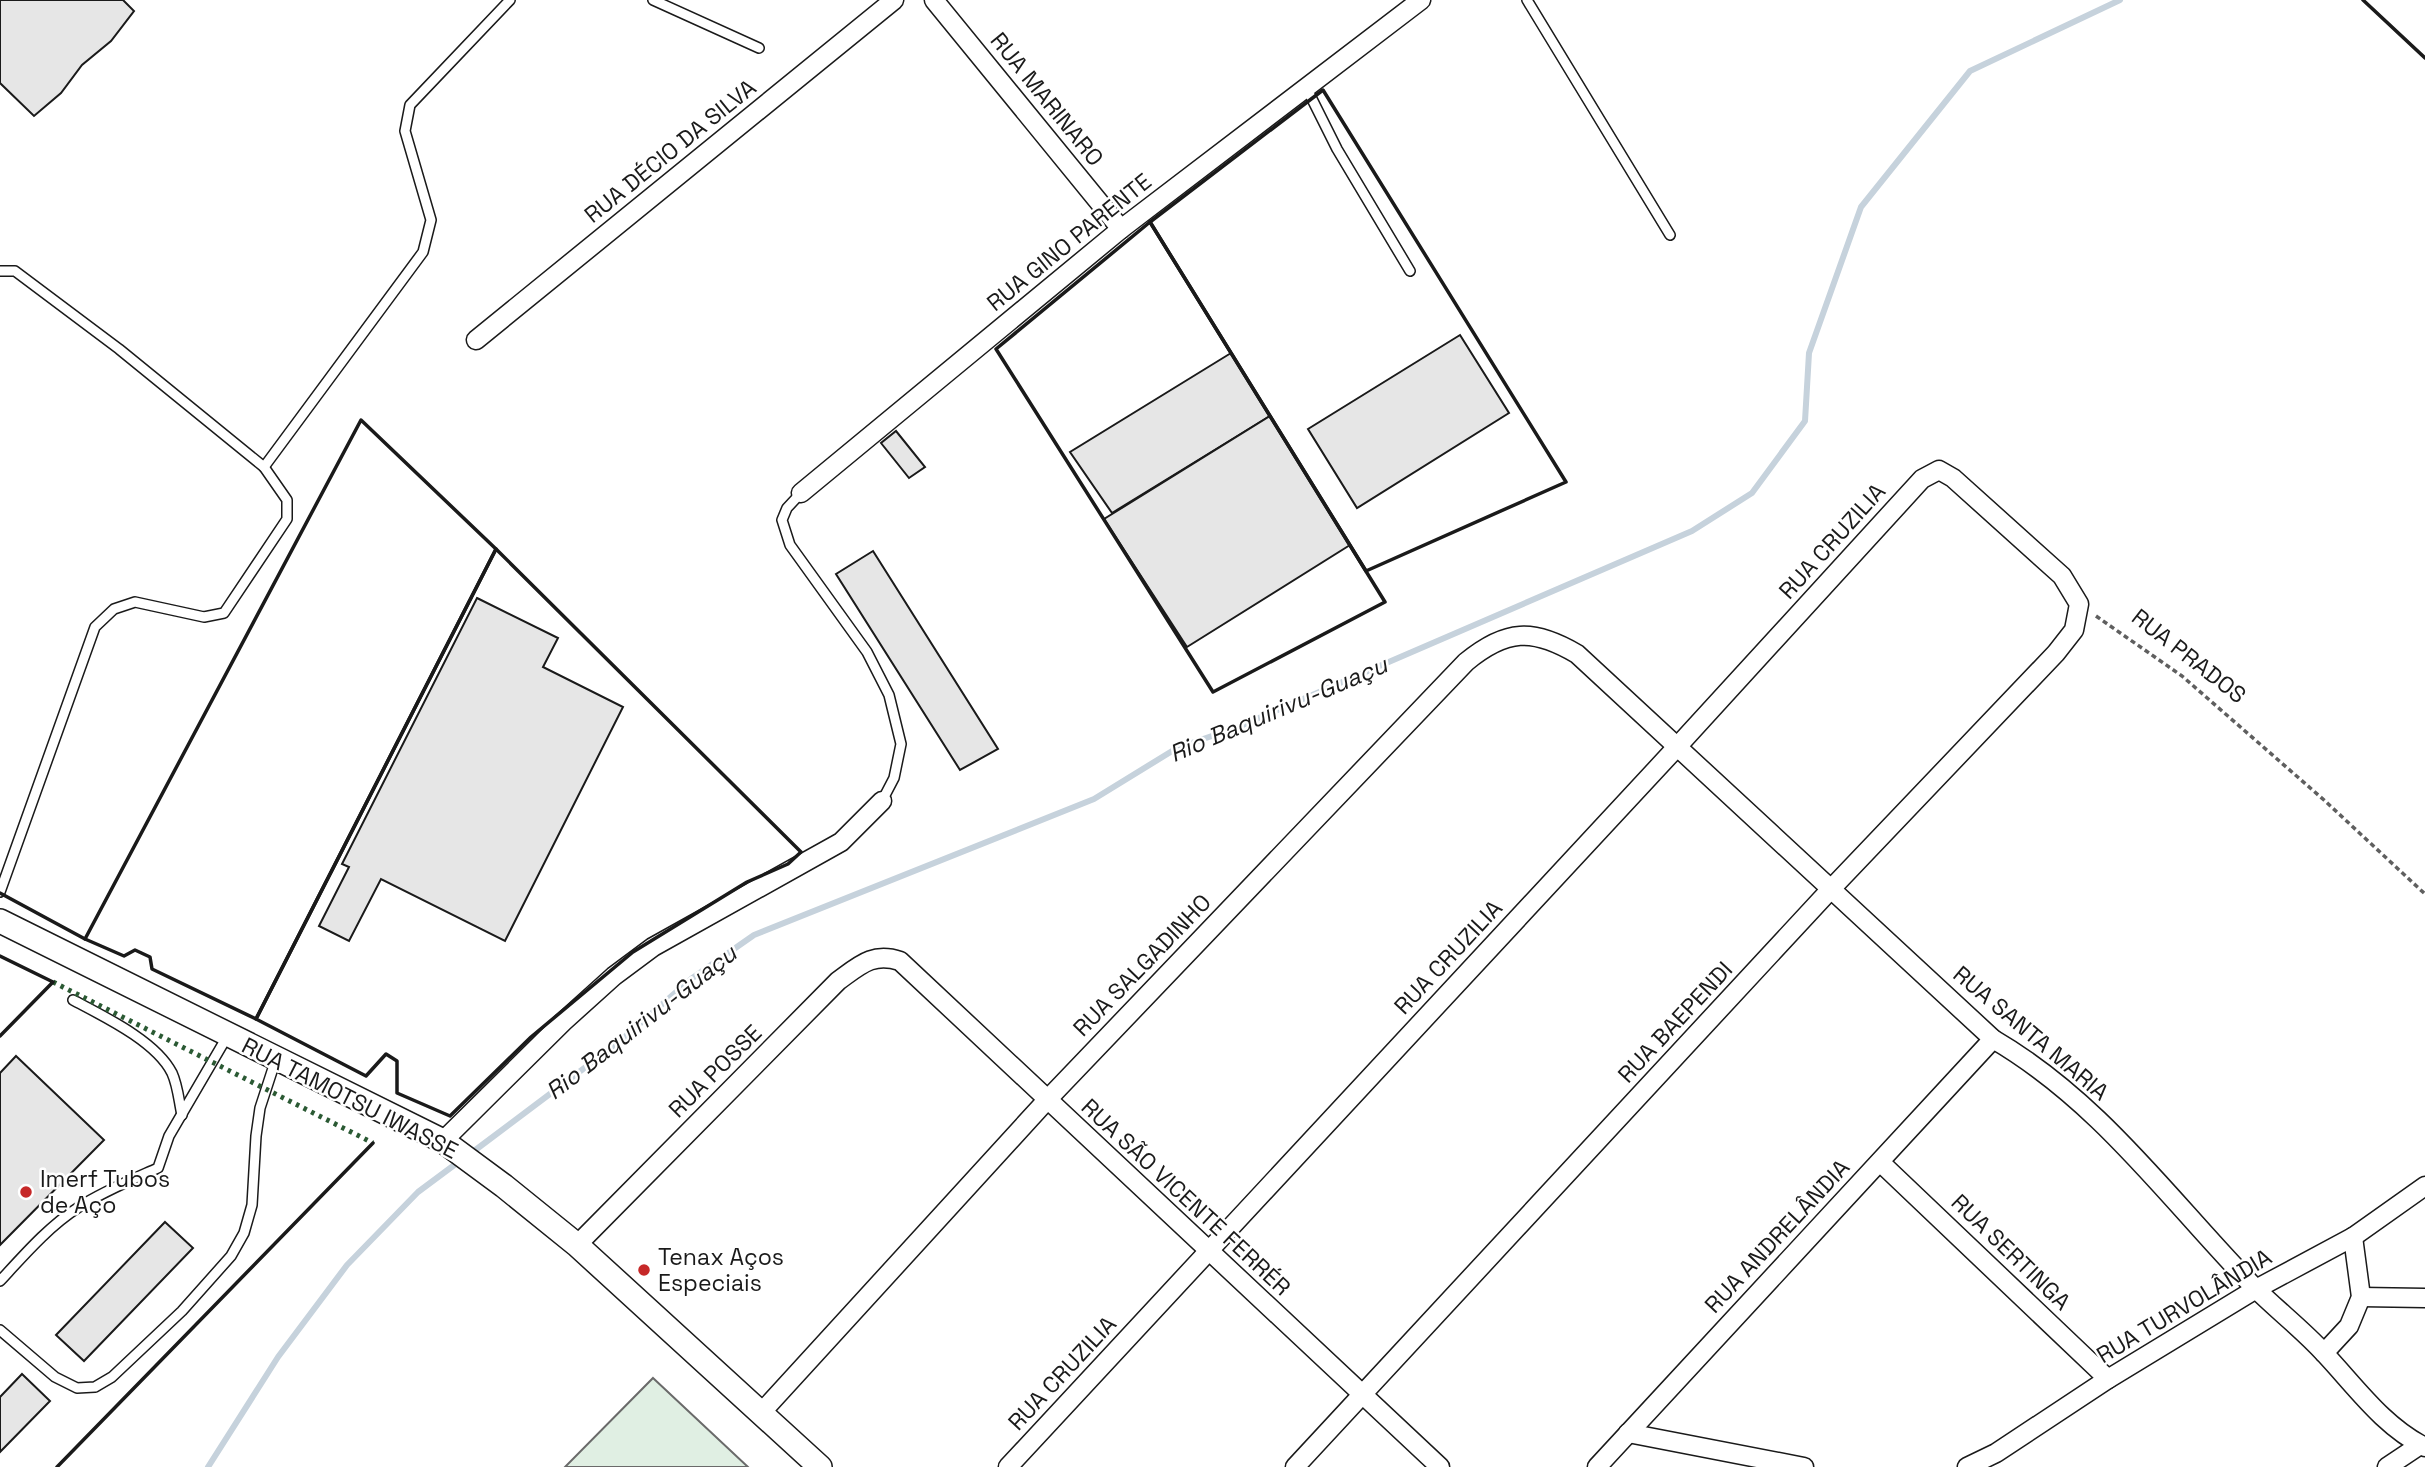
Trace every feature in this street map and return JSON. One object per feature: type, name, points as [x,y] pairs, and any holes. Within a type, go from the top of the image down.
[{"type":"street","name":"RUA DÉCIO DA SILVA","points":[[476,340],[894,0]]},
{"type":"street","name":"RUA MARINARO","points":[[934,0],[1121,229]]},
{"type":"street","name":"RUA GINO PARENTE","points":[[801,493],[1121,229],[1420,0]]},
{"type":"street","name":"RUA CRUZILIA","points":[[1008,1467],[1922,479],[1939,470],[1953,478],[2062,576],[2079,604]]},
{"type":"street","name":"RUA BAEPENDI","points":[[1295,1467],[1830,890],[2056,653],[2074,630],[2079,604]]},
{"type":"street","name":"RUA SALGADINHO","points":[[761,1413],[1047,1100],[1466,662],[1484,647],[1502,638],[1522,635],[1539,636],[1556,642],[1577,654],[1591,669]]},
{"type":"street","name":"RUA SANTA MARIA","points":[[1591,669],[1993,1039],[2020,1055],[2060,1086],[2131,1151],[2256,1289],[2324,1353],[2373,1409],[2423,1446]]},
{"type":"street","points":[[445,1143],[563,1022],[614,976],[653,947],[841,842],[882,801]]},
{"type":"street","name":"RUA TAMOTSU IWASSE","points":[[0,921],[445,1143],[480,1167],[577,1245],[820,1467]]},
{"type":"street","name":"RUA POSSE","points":[[577,1245],[838,981],[873,958],[886,957],[900,961]]},
{"type":"street","name":"RUA SÃO VICENTE FERRÉR","points":[[900,961],[1440,1467]]},
{"type":"street","name":"RUA ANDRELÂNDIA","points":[[1597,1467],[1993,1039]]},
{"type":"street","name":"RUA SERTINGA","points":[[1880,1161],[2108,1379]]},
{"type":"street","name":"RUA TURVOLÂNDIA","points":[[1967,1467],[1996,1453],[2108,1379],[2256,1289],[2353,1237],[2425,1186]]},
{"type":"street","points":[[2324,1353],[2349,1326],[2361,1297],[2353,1237]]},
{"type":"street","points":[[2361,1297],[2425,1298]]},
{"type":"street","points":[[1628,1433],[1804,1467]]},
{"type":"street","points":[[2388,1467],[2423,1446]]},
{"type":"lane","points":[[264,467],[424,252],[431,220],[405,131],[410,105],[510,0]]},
{"type":"lane","points":[[653,0],[759,48]]},
{"type":"lane","points":[[1527,0],[1670,235]]},
{"type":"lane","points":[[1306,87],[1337,149],[1410,271]]},
{"type":"lane","points":[[0,271],[15,271],[119,349],[264,467],[288,500],[287,519],[224,613],[204,617],[135,602],[114,609],[95,627],[0,892]]},
{"type":"lane","name":"RUA GINO PARENTE","points":[[801,493],[787,508],[782,520],[790,545],[867,652],[889,695],[901,744],[894,778],[882,801]]},
{"type":"lane","points":[[73,1000],[125,1030],[163,1060],[174,1078],[182,1115]]},
{"type":"lane","points":[[0,1281],[40,1239],[77,1208],[158,1168],[169,1136],[229,1035]]},
{"type":"lane","points":[[0,1329],[55,1377],[77,1388],[95,1387],[112,1377],[182,1311],[231,1256],[244,1233],[252,1205],[260,1108],[276,1059]]},
{"type":"path","name":"RUA PRADOS","points":[[2079,604],[2182,676],[2324,800],[2425,894]]},
{"type":"green space","points":[[653,1378],[748,1467],[565,1467]]},
{"type":"building","points":[[0,0],[123,0],[134,11],[111,41],[82,65],[61,93],[34,116],[0,83]]},
{"type":"building","points":[[1460,335],[1509,413],[1357,508],[1308,429]]},
{"type":"building","points":[[1231,353],[1270,416],[1112,513],[1070,452]]},
{"type":"building","points":[[1270,416],[1350,545],[1187,647],[1104,519]]},
{"type":"building","points":[[896,431],[925,467],[909,478],[881,443]]},
{"type":"building","points":[[873,551],[998,749],[960,770],[836,574]]},
{"type":"building","points":[[477,598],[558,638],[543,667],[623,707],[505,941],[381,879],[349,941],[319,926],[349,867],[342,864]]},
{"type":"building","name":"Imerf Tubos de Aço","points":[[16,1056],[104,1140],[0,1245],[0,1073]]},
{"type":"building","points":[[165,1222],[193,1248],[84,1361],[56,1335]]},
{"type":"building","points":[[22,1374],[50,1401],[0,1452],[0,1397]]},
{"type":"waterway","name":"Rio Baquirivu-Guaçu","points":[[470,1154],[619,1042],[691,979],[754,935],[1094,799],[1177,748],[1238,727],[1692,531],[1752,493],[1805,421],[1809,353],[1861,207],[1970,71],[2120,0]]},
{"type":"waterway","name":"Rio Baquirivu-Guaçu","points":[[208,1467],[278,1357],[347,1265],[418,1192],[461,1160]]},
{"type":"hedge","points":[[53,982],[373,1143]]},
{"type":"wall","points":[[2363,0],[2425,58]]},
{"type":"wall","points":[[1323,90],[1566,482],[1366,571],[1150,222],[1323,90]]},
{"type":"wall","points":[[1150,222],[1385,602],[1213,692],[996,349],[1150,222]]},
{"type":"wall","points":[[361,420],[496,549],[256,1019],[152,969],[150,957],[135,950],[124,956],[85,939],[361,420]]},
{"type":"wall","points":[[496,549],[801,852],[788,864],[747,882],[633,952],[531,1037],[450,1116],[397,1093],[397,1061],[386,1054],[366,1076],[256,1019],[496,549]]},
{"type":"wall","points":[[0,893],[85,939]]},
{"type":"wall","points":[[0,956],[53,982],[0,1036]]},
{"type":"wall","points":[[57,1467],[373,1143]]},
{"type":"place","name":"Imerf Tubos de Aço","points":[[26,1192]]},
{"type":"place","name":"Tenax Aços Especiais","points":[[644,1270]]}]
